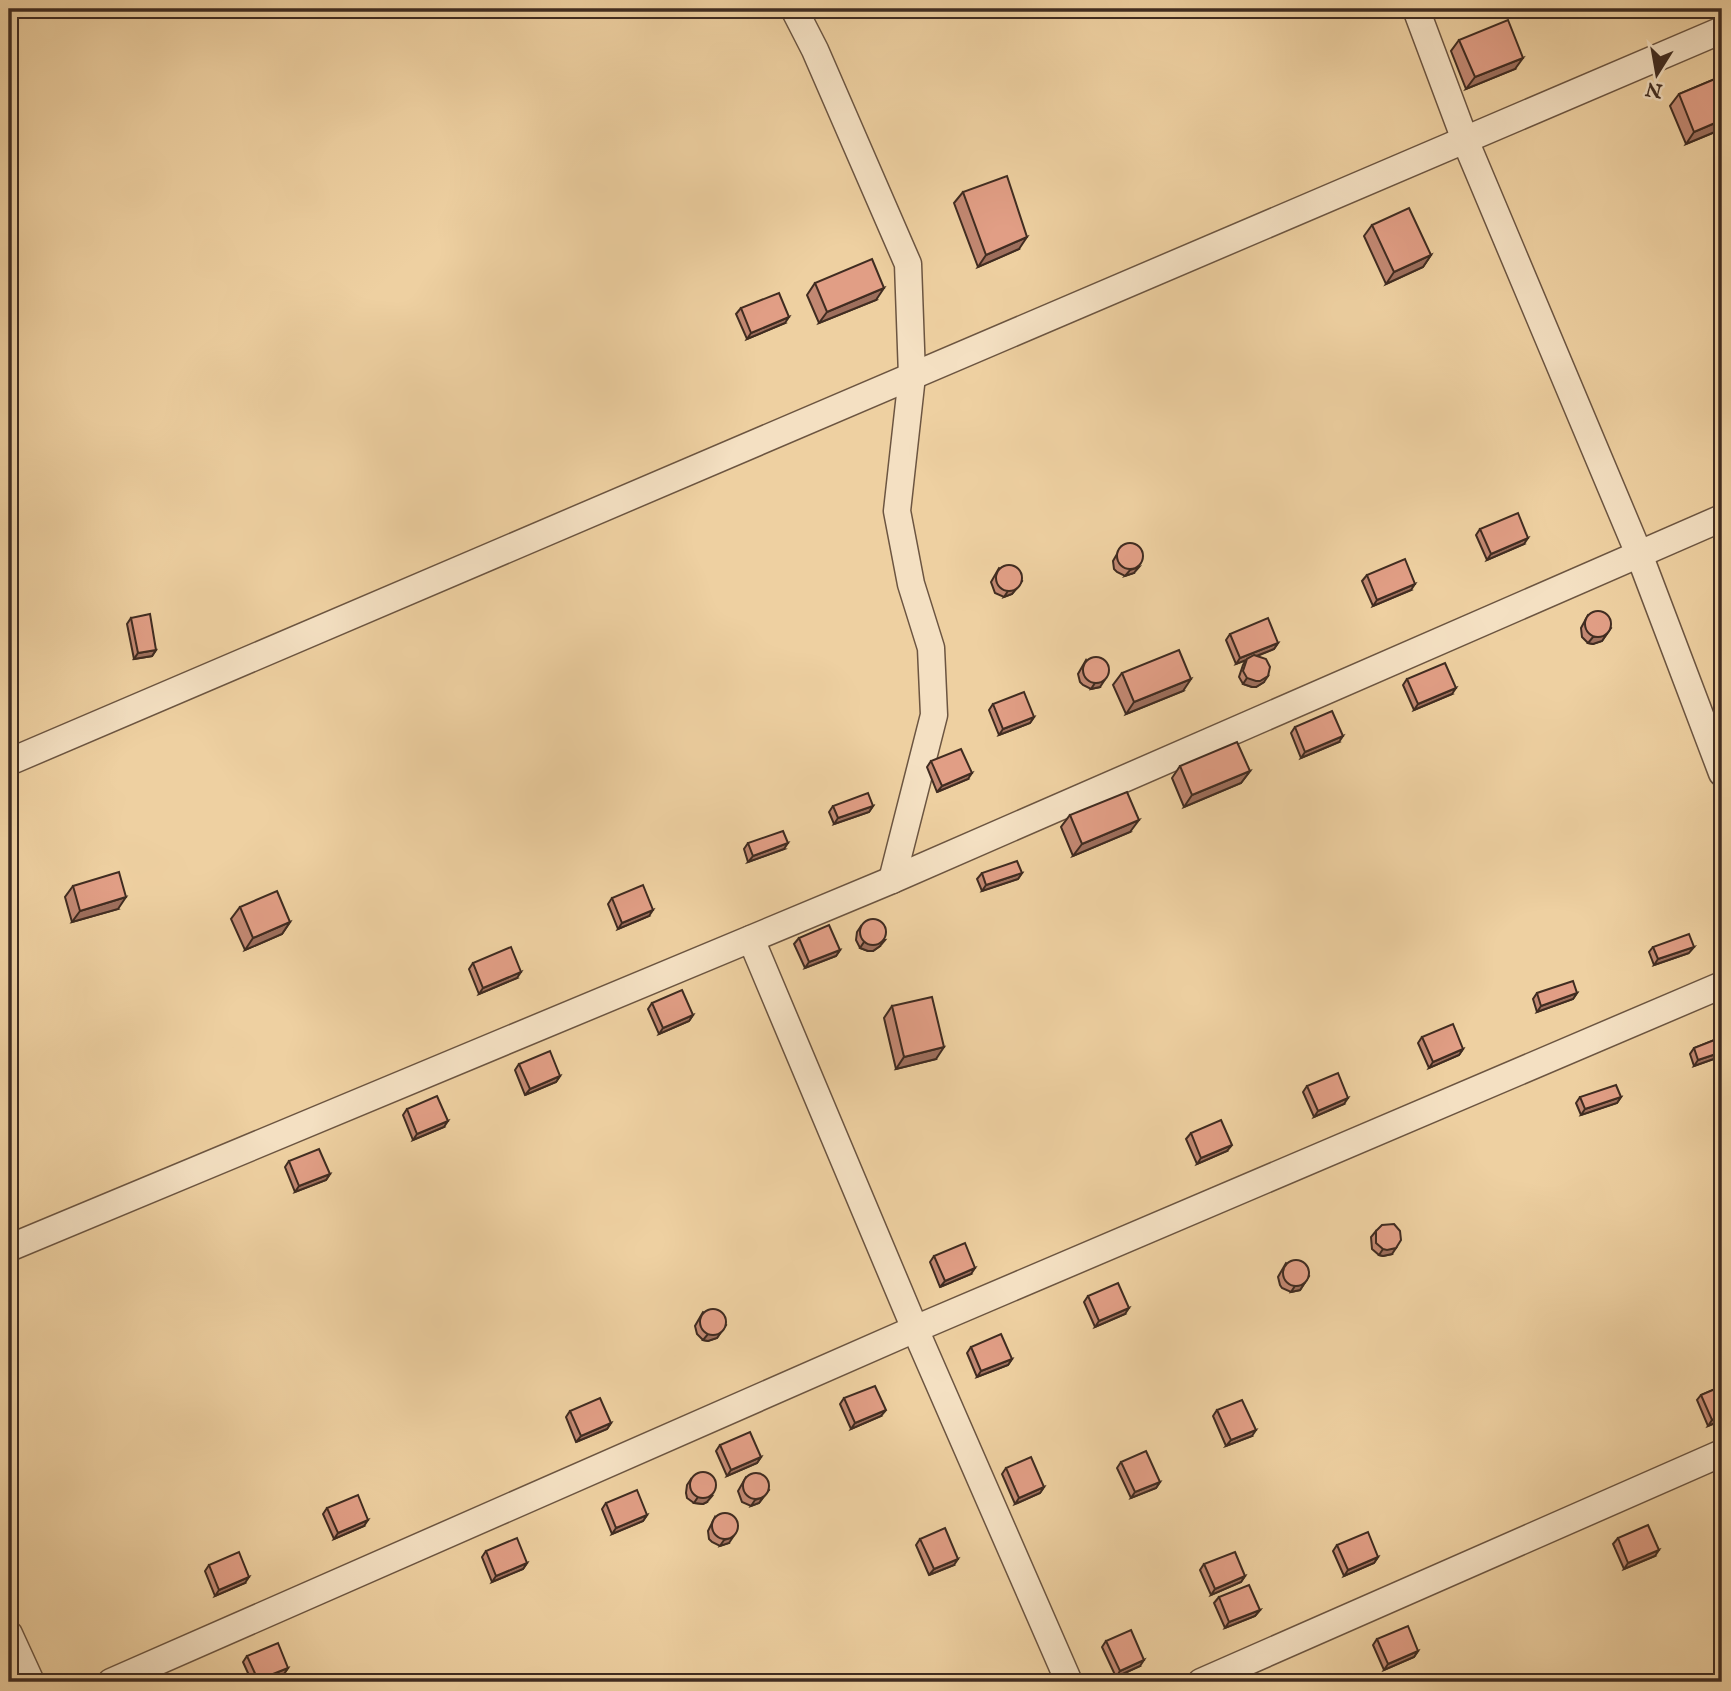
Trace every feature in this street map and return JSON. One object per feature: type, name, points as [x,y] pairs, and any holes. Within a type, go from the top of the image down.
[{"type":"street","points":[[794,9],[815,50],[908,264],[912,376],[897,511],[911,584],[931,648],[934,715],[891,880]]},
{"type":"street","points":[[1416,9],[1465,140],[1639,554],[1722,773]]},
{"type":"street","points":[[9,762],[1722,30]]},
{"type":"street","points":[[9,1248],[891,880],[1722,518]]},
{"type":"street","points":[[751,939],[915,1329],[1069,1682]]},
{"type":"street","points":[[111,1682],[915,1329],[1722,985]]},
{"type":"street","points":[[1201,1682],[1722,1453]]},
{"type":"street","points":[[9,1634],[31,1682]]},
{"type":"building","points":[[1508,20],[1523,58],[1475,77],[1459,40]]},
{"type":"building","points":[[1722,76],[1722,120],[1694,132],[1679,94]]},
{"type":"building","points":[[1007,176],[1027,237],[986,255],[963,192]]},
{"type":"building","points":[[1409,208],[1431,255],[1394,272],[1372,225]]},
{"type":"building","points":[[872,259],[884,288],[827,312],[815,283]]},
{"type":"building","points":[[779,293],[789,317],[751,333],[741,308]]},
{"type":"building","points":[[1518,513],[1528,538],[1491,554],[1480,529]]},
{"type":"building","points":[[1130,543],[1139,547],[1143,556],[1139,565],[1130,569],[1121,565],[1117,556],[1121,547]]},
{"type":"building","points":[[1405,559],[1415,584],[1377,600],[1367,575]]},
{"type":"building","points":[[1009,565],[1018,569],[1022,578],[1018,587],[1009,591],[1000,587],[996,578],[1000,569]]},
{"type":"building","points":[[1598,611],[1607,615],[1611,624],[1607,633],[1598,637],[1589,633],[1585,624],[1589,615]]},
{"type":"building","points":[[150,614],[156,650],[138,653],[131,618]]},
{"type":"building","points":[[1268,618],[1278,643],[1240,658],[1230,634]]},
{"type":"building","points":[[1179,650],[1191,679],[1134,702],[1122,673]]},
{"type":"building","points":[[1254,655],[1266,659],[1270,667],[1268,676],[1260,681],[1247,678],[1243,671],[1247,659]]},
{"type":"building","points":[[1096,657],[1105,661],[1109,670],[1105,679],[1096,683],[1087,679],[1083,670],[1087,661]]},
{"type":"building","points":[[1445,663],[1456,688],[1418,704],[1407,679]]},
{"type":"building","points":[[1024,692],[1034,717],[1003,729],[993,704]]},
{"type":"building","points":[[1332,711],[1343,736],[1305,752],[1295,727]]},
{"type":"building","points":[[1237,742],[1250,771],[1192,795],[1180,766]]},
{"type":"building","points":[[961,749],[972,773],[942,786],[931,761]]},
{"type":"building","points":[[1127,792],[1139,820],[1082,844],[1070,815]]},
{"type":"building","points":[[868,793],[873,806],[838,818],[833,806]]},
{"type":"building","points":[[783,831],[788,843],[753,856],[748,843]]},
{"type":"building","points":[[1017,861],[1022,873],[986,885],[982,873]]},
{"type":"building","points":[[119,872],[126,897],[80,911],[73,886]]},
{"type":"building","points":[[643,885],[653,910],[622,923],[612,898]]},
{"type":"building","points":[[277,891],[290,922],[253,938],[240,907]]},
{"type":"building","points":[[873,919],[882,923],[886,932],[882,941],[873,945],[864,941],[860,932],[864,923]]},
{"type":"building","points":[[829,925],[840,950],[809,962],[799,938]]},
{"type":"building","points":[[1689,934],[1694,947],[1658,959],[1653,947]]},
{"type":"building","points":[[511,947],[521,972],[483,988],[473,963]]},
{"type":"building","points":[[1573,981],[1577,993],[1541,1006],[1537,993]]},
{"type":"building","points":[[682,990],[693,1015],[663,1028],[652,1003]]},
{"type":"building","points":[[932,997],[944,1047],[904,1057],[892,1006]]},
{"type":"building","points":[[1453,1024],[1463,1049],[1433,1062],[1422,1037]]},
{"type":"building","points":[[1722,1037],[1722,1052],[1698,1060],[1694,1048]]},
{"type":"building","points":[[550,1051],[560,1076],[530,1089],[519,1064]]},
{"type":"building","points":[[1338,1073],[1348,1098],[1318,1111],[1307,1086]]},
{"type":"building","points":[[1616,1085],[1621,1097],[1585,1109],[1580,1097]]},
{"type":"building","points":[[437,1096],[448,1121],[417,1134],[407,1109]]},
{"type":"building","points":[[1221,1120],[1232,1145],[1201,1158],[1191,1133]]},
{"type":"building","points":[[319,1149],[330,1174],[299,1186],[289,1161]]},
{"type":"building","points":[[1394,1224],[1400,1231],[1401,1240],[1396,1248],[1383,1249],[1376,1243],[1376,1231],[1382,1225]]},
{"type":"building","points":[[965,1243],[975,1268],[945,1281],[934,1256]]},
{"type":"building","points":[[1296,1260],[1305,1264],[1309,1273],[1305,1282],[1296,1286],[1287,1282],[1283,1273],[1287,1264]]},
{"type":"building","points":[[1118,1283],[1129,1308],[1099,1321],[1088,1296]]},
{"type":"building","points":[[713,1309],[722,1313],[726,1322],[722,1331],[713,1335],[704,1331],[700,1322],[704,1313]]},
{"type":"building","points":[[1001,1334],[1012,1359],[981,1371],[971,1347]]},
{"type":"building","points":[[875,1386],[886,1410],[855,1423],[844,1398]]},
{"type":"building","points":[[1722,1386],[1722,1416],[1712,1420],[1701,1395]]},
{"type":"building","points":[[600,1398],[611,1423],[581,1436],[570,1411]]},
{"type":"building","points":[[1242,1400],[1256,1430],[1231,1440],[1217,1410]]},
{"type":"building","points":[[750,1432],[761,1457],[731,1470],[720,1445]]},
{"type":"building","points":[[1146,1451],[1160,1482],[1135,1492],[1121,1462]]},
{"type":"building","points":[[1031,1457],[1044,1487],[1019,1498],[1006,1468]]},
{"type":"building","points":[[703,1472],[712,1476],[716,1485],[712,1494],[703,1498],[694,1494],[690,1485],[694,1476]]},
{"type":"building","points":[[756,1473],[765,1477],[769,1486],[765,1495],[756,1499],[747,1495],[743,1486],[747,1477]]},
{"type":"building","points":[[637,1490],[647,1515],[616,1528],[606,1503]]},
{"type":"building","points":[[358,1495],[368,1520],[338,1533],[327,1508]]},
{"type":"building","points":[[725,1513],[734,1517],[738,1526],[734,1535],[725,1539],[716,1535],[712,1526],[716,1517]]},
{"type":"building","points":[[1648,1525],[1659,1550],[1628,1563],[1618,1538]]},
{"type":"building","points":[[945,1528],[958,1559],[934,1569],[920,1539]]},
{"type":"building","points":[[1368,1532],[1378,1557],[1348,1570],[1337,1545]]},
{"type":"building","points":[[517,1538],[527,1563],[496,1576],[486,1551]]},
{"type":"building","points":[[239,1552],[249,1577],[219,1590],[209,1565]]},
{"type":"building","points":[[1235,1552],[1245,1576],[1215,1589],[1204,1564]]},
{"type":"building","points":[[1249,1585],[1260,1610],[1229,1622],[1219,1597]]},
{"type":"building","points":[[1408,1626],[1418,1651],[1388,1664],[1377,1639]]},
{"type":"building","points":[[1131,1630],[1144,1660],[1120,1671],[1106,1641]]},
{"type":"building","points":[[278,1643],[288,1668],[258,1680],[247,1656]]}]
